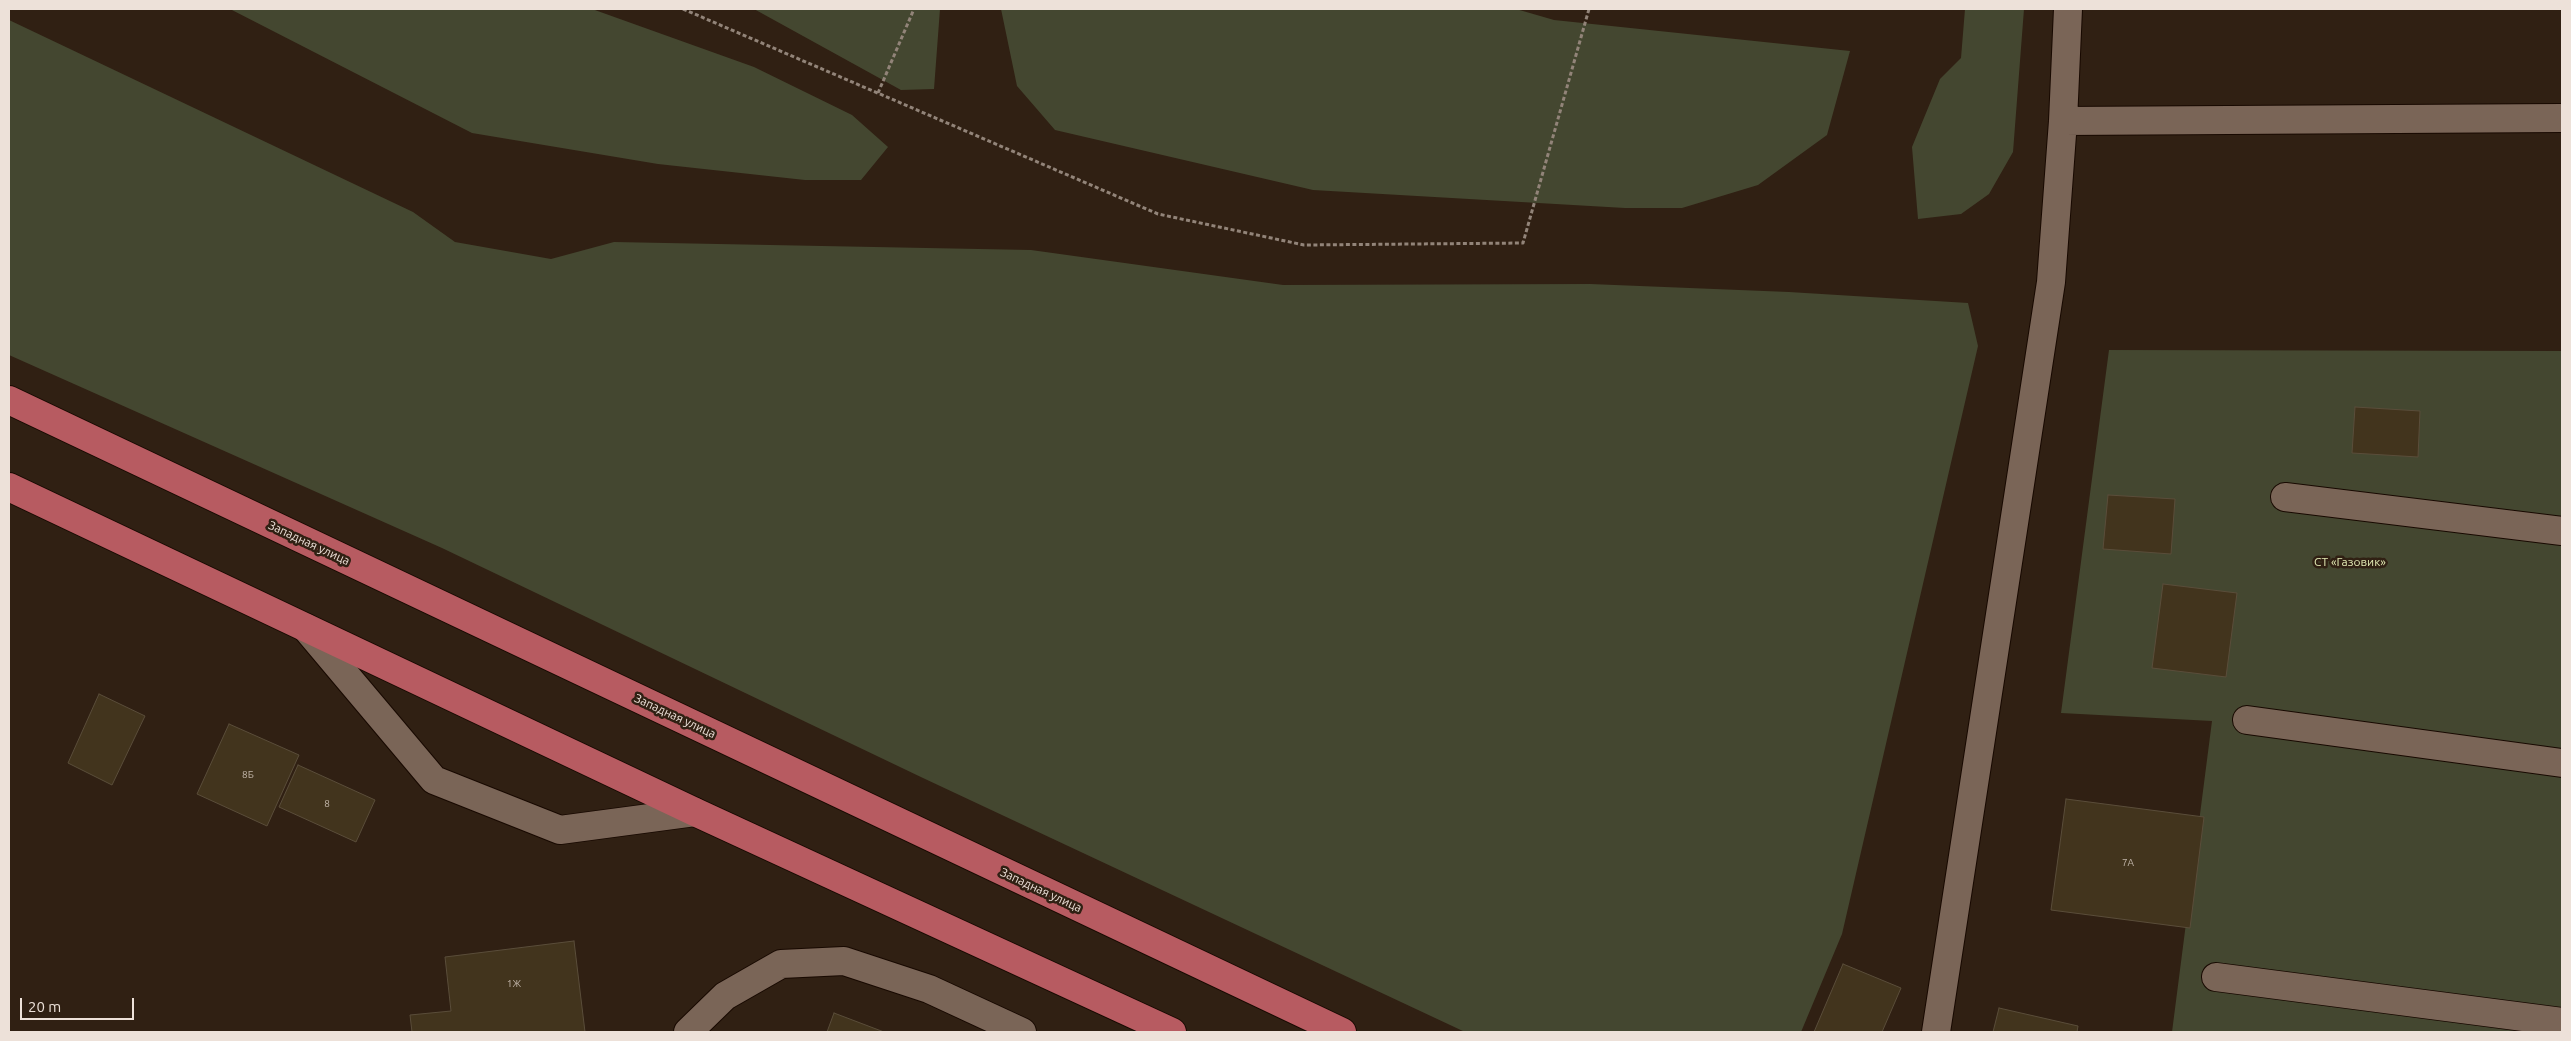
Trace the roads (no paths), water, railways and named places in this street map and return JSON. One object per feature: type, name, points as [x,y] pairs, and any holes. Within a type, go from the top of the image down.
[{"type":"main road","name":"Западная улица","points":[[9,400],[1342,1032]]},
{"type":"main road","points":[[9,487],[695,812],[1172,1032]]},
{"type":"street","points":[[1936,1032],[2051,282],[2063,121],[2068,9]]},
{"type":"street","points":[[2063,121],[2562,118]]},
{"type":"street","points":[[2285,497],[2562,531]]},
{"type":"street","points":[[306,628],[434,780],[560,830],[695,812]]},
{"type":"street","points":[[2247,720],[2562,763]]},
{"type":"street","points":[[688,1032],[725,996],[781,964],[844,961],[929,988],[1022,1032]]},
{"type":"street","points":[[2216,977],[2562,1022]]},
{"type":"park label","name":"СТ «Газовик»","points":[[2350,562]]}]
